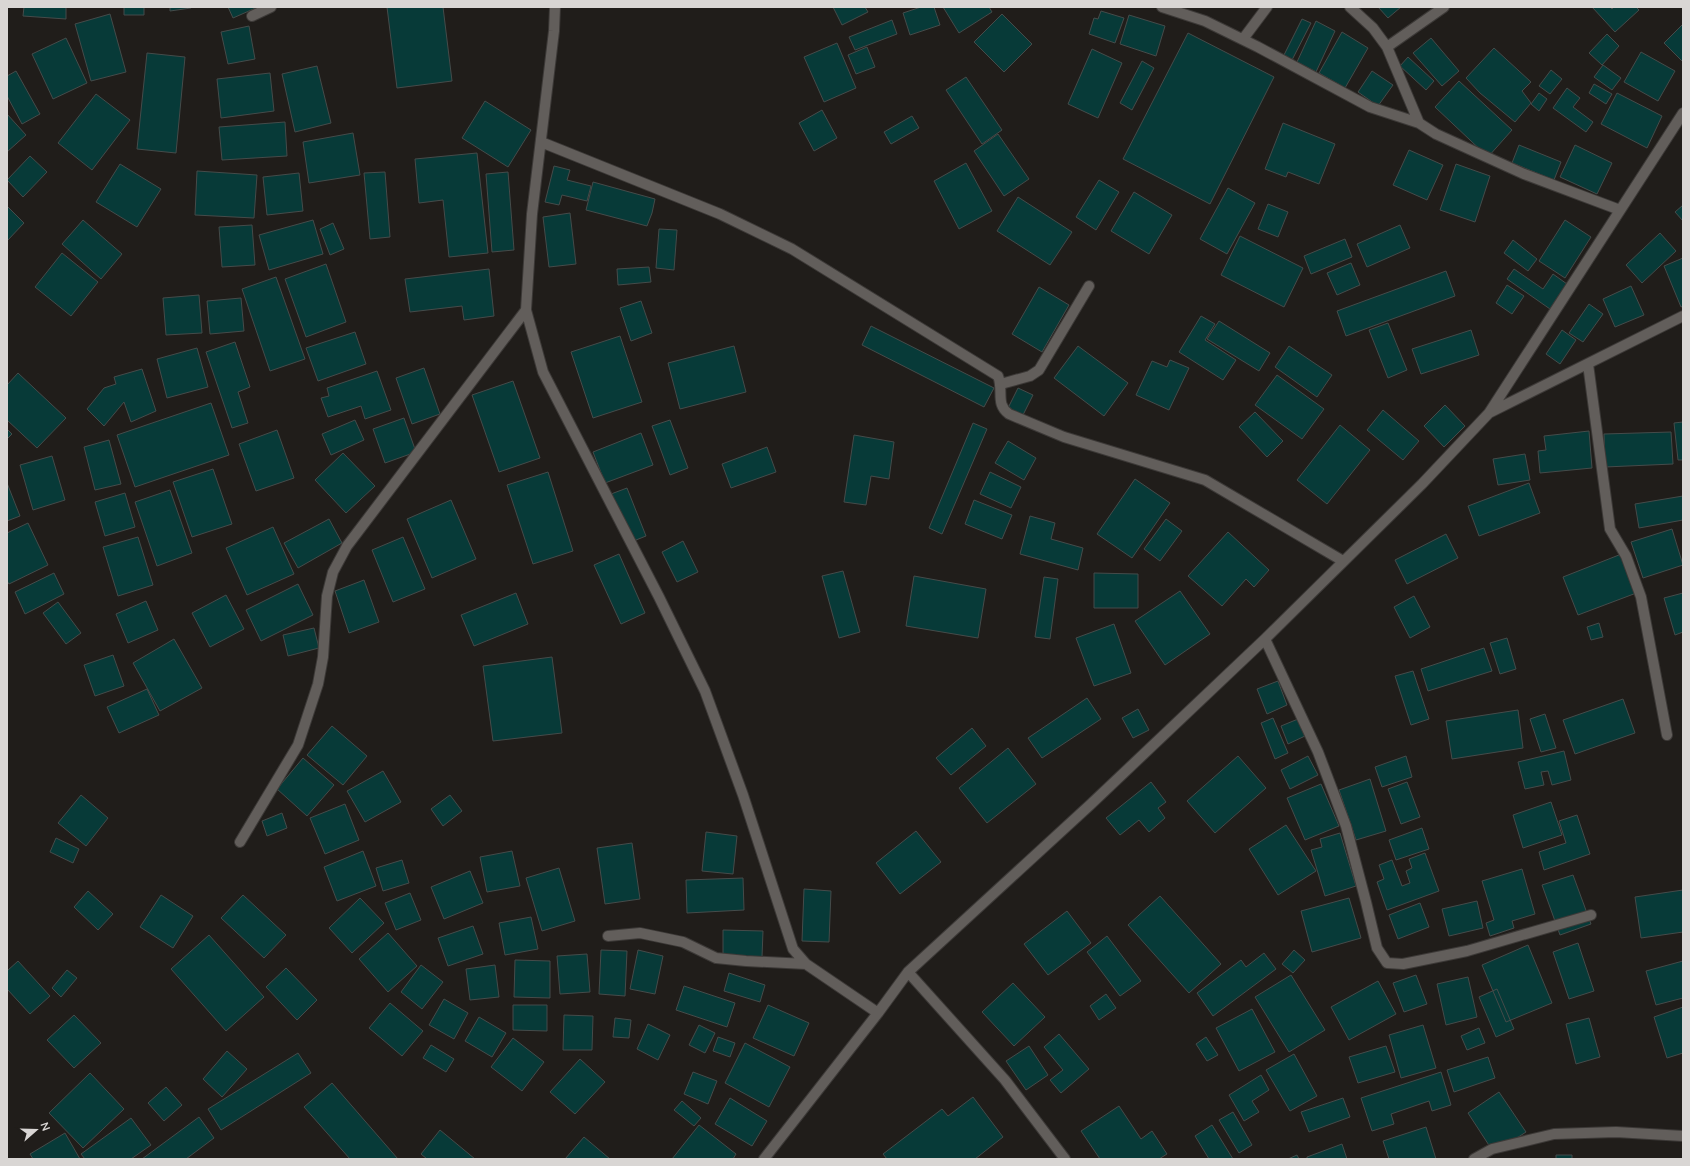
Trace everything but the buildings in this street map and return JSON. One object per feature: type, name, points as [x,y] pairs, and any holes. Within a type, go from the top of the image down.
[{"type":"street","points":[[252,16],[271,7]]},
{"type":"street","points":[[554,7],[554,31],[532,214],[526,310],[543,372],[659,597],[705,691],[743,796],[793,949],[806,964],[878,1014]]},
{"type":"street","points":[[1162,7],[1205,21],[1243,39],[1370,107],[1419,123],[1436,134],[1524,174],[1620,210]]},
{"type":"street","points":[[1243,39],[1267,7]]},
{"type":"street","points":[[1350,7],[1373,28],[1387,47],[1412,111],[1419,123]]},
{"type":"street","points":[[1387,47],[1444,7]]},
{"type":"street","points":[[764,1159],[878,1014],[908,972],[1090,804],[1265,639],[1422,484],[1489,413],[1683,113]]},
{"type":"street","points":[[540,142],[720,214],[792,249],[998,376],[1001,384],[1001,404],[1003,409],[1009,414],[1064,437],[1205,480],[1343,561]]},
{"type":"street","points":[[1001,384],[1030,376],[1039,370],[1089,286]]},
{"type":"street","points":[[240,842],[298,744],[318,684],[324,658],[327,596],[333,572],[347,546],[526,310]]},
{"type":"street","points":[[1489,413],[1683,316]]},
{"type":"street","points":[[1588,364],[1610,529],[1626,556],[1641,597],[1668,735]]},
{"type":"street","points":[[1265,639],[1321,760],[1346,826],[1377,948],[1388,963],[1403,964],[1466,951],[1591,915]]},
{"type":"street","points":[[608,936],[640,933],[683,942],[716,958],[806,964]]},
{"type":"street","points":[[908,972],[1005,1080],[1065,1159]]},
{"type":"street","points":[[1474,1159],[1492,1149],[1554,1134],[1616,1132],[1683,1136]]}]
